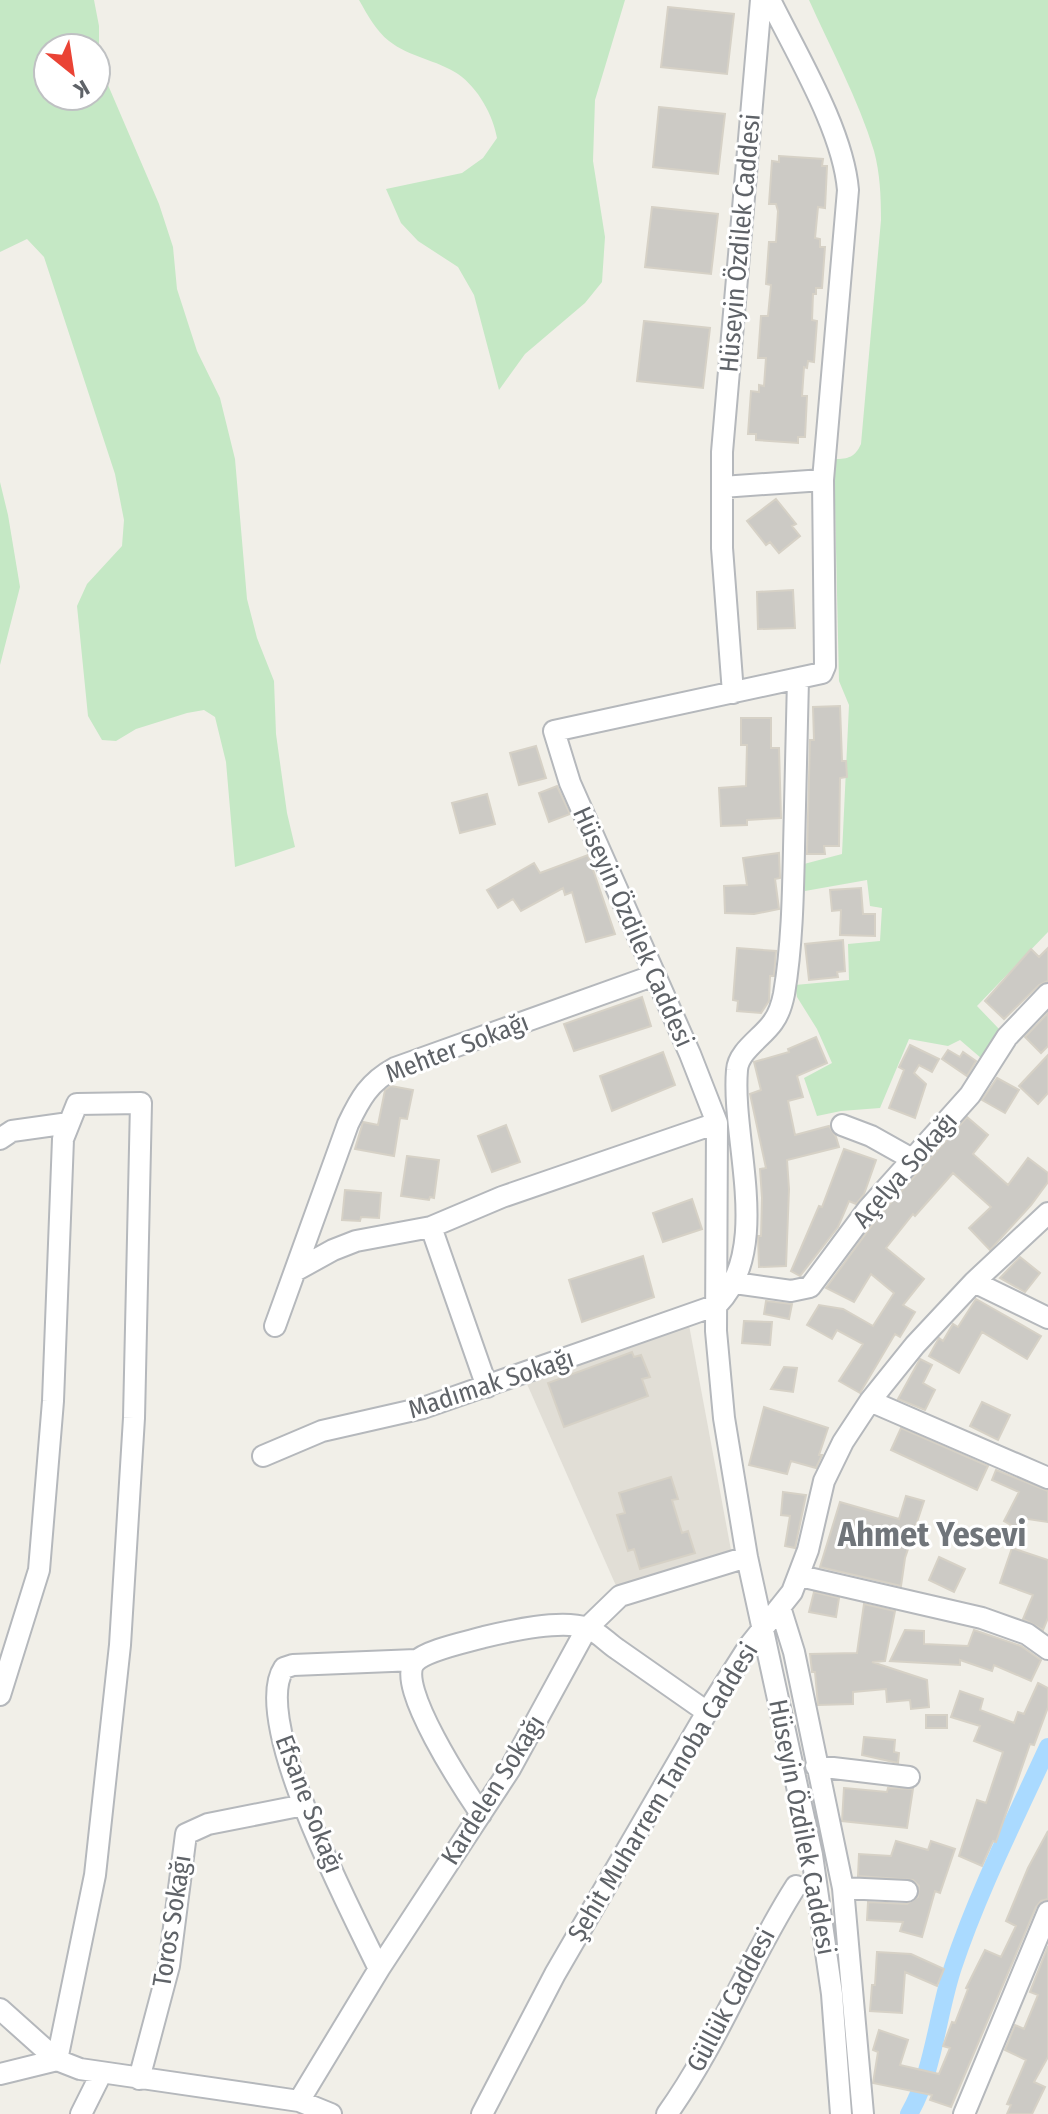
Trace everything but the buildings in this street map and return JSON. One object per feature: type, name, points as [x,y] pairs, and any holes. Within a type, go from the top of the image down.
[{"type":"street","name":"Hüseyin Özdilek Caddesi","points":[[733,693],[722,548],[722,487],[726,400],[761,0]]},
{"type":"street","name":"Hüseyin Özdilek Caddesi","points":[[770,0],[819,100],[846,170],[848,190],[823,480],[825,666],[822,673],[798,679],[554,731],[570,783],[717,1123],[718,1355],[724,1418],[747,1557],[814,1868],[832,1994],[841,2114]]},
{"type":"street","points":[[722,487],[823,480]]},
{"type":"street","points":[[717,1305],[735,1283],[743,1246],[746,1211],[738,1063],[773,1022],[780,1011],[783,995],[793,898],[798,679]]},
{"type":"street","name":"Mehter Sokağı","points":[[275,1326],[348,1124],[360,1099],[380,1076],[655,975]]},
{"type":"street","name":"Açelya Sokağı","points":[[735,1283],[791,1291],[810,1287],[868,1209],[970,1095],[1013,1029],[1048,994]]},
{"type":"street","points":[[0,1695],[39,1570],[53,1401],[63,1139],[77,1104],[141,1103],[134,1418],[120,1645],[95,1875],[57,2060]]},
{"type":"street","points":[[0,1139],[12,1131],[69,1123]]},
{"type":"street","points":[[295,1271],[356,1241],[431,1227],[502,1197],[717,1123]]},
{"type":"street","points":[[842,1125],[871,1136],[912,1159]]},
{"type":"street","name":"Şehit Muharrem Tanoba Caddesi","points":[[482,2114],[555,1974],[707,1712],[763,1626],[792,1592],[800,1576],[824,1481],[843,1442],[870,1401],[915,1345],[974,1282],[1048,1213]]},
{"type":"street","points":[[431,1227],[487,1387]]},
{"type":"street","points":[[974,1282],[1048,1318]]},
{"type":"street","name":"Madımak Sokağı","points":[[263,1456],[322,1431],[423,1408],[487,1387],[717,1305]]},
{"type":"street","points":[[870,1401],[1048,1478]]},
{"type":"street","name":"Kardelen Sokağı","points":[[299,2101],[379,1969],[527,1741],[587,1628],[620,1596],[747,1557]]},
{"type":"street","points":[[800,1576],[982,1618],[1027,1634],[1048,1649]]},
{"type":"street","name":"Hüseyin Özdilek Caddesi","points":[[780,1607],[794,1652],[843,1888],[863,2114]]},
{"type":"street","points":[[481,1814],[448,1764],[415,1692],[410,1677],[416,1660],[505,1631],[557,1626],[587,1628],[707,1712]]},
{"type":"street","name":"Efsane Sokağı","points":[[379,1969],[304,1805],[290,1767],[279,1725],[278,1685],[284,1668],[293,1665],[416,1660]]},
{"type":"street","points":[[816,1766],[909,1777]]},
{"type":"street","name":"Toros Sokağı","points":[[139,2079],[169,1966],[186,1834],[208,1824],[304,1805]]},
{"type":"street","name":"Güllük Caddesi","points":[[667,2114],[734,1998],[767,1931],[796,1886]]},
{"type":"street","points":[[843,1888],[907,1891]]},
{"type":"street","points":[[964,2114],[1048,1912]]},
{"type":"street","points":[[0,2009],[57,2060],[101,2074],[299,2101],[331,2114]]},
{"type":"street","points":[[0,2074],[57,2060]]},
{"type":"street","points":[[81,2114],[101,2074]]},
{"type":"shaded area","points":[[689,1325],[731,1550],[617,1588],[527,1384]]},
{"type":"green space","points":[[0,0],[94,0],[99,32],[32,32],[32,112],[112,112],[112,94],[159,204],[173,247],[177,289],[197,351],[220,398],[235,459],[247,599],[257,638],[274,681],[276,734],[295,847],[235,867],[226,762],[215,717],[204,710],[136,729],[116,741],[102,740],[88,716],[77,606],[87,584],[122,546],[124,520],[115,474],[44,257],[27,239],[0,252]]},
{"type":"green space","points":[[359,0],[625,0],[595,100],[593,161],[605,237],[602,282],[585,303],[525,354],[499,390],[474,295],[458,267],[418,241],[401,223],[386,189],[462,173],[483,158],[497,138],[492,120],[478,94],[465,80],[450,69],[405,51],[389,41]]},
{"type":"green space","points":[[809,0],[1048,0],[1048,932],[977,1006],[1000,1030],[981,1058],[960,1040],[948,1046],[909,1039],[880,1108],[817,1116],[804,1078],[832,1063],[817,1029],[797,997],[795,985],[849,980],[848,944],[880,941],[882,908],[870,906],[867,880],[805,891],[804,864],[842,854],[849,705],[839,681],[834,459],[851,456],[861,444],[881,211],[878,168],[868,132]]},
{"type":"green space","points":[[0,482],[20,587],[0,665]]},
{"type":"waterway","points":[[909,2114],[924,2080],[963,1939],[1048,1747]]},
{"type":"district","name":"Ahmet Yesevi","points":[[932,1534]]}]
